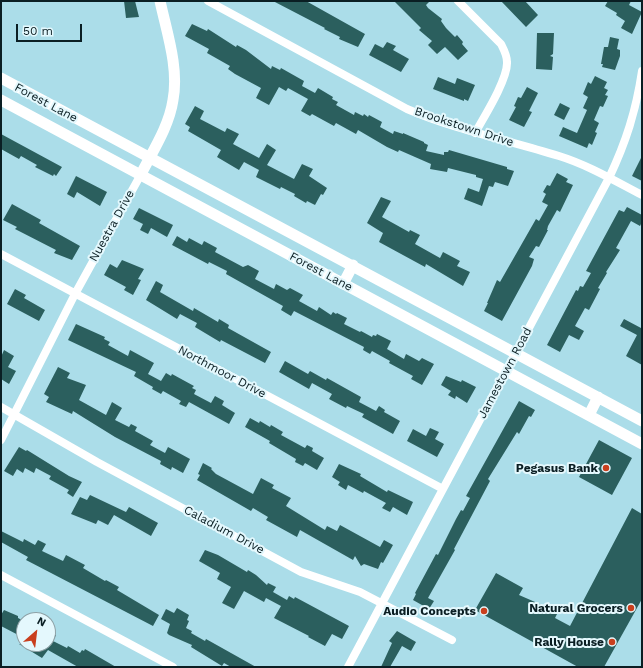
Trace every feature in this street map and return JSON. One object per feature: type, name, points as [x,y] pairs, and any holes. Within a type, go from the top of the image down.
[{"type":"main road","name":"Nuestra Drive","points":[[140,176],[170,114],[174,90],[172,63],[160,1]]},
{"type":"main road","name":"Forest Lane","points":[[1,78],[642,421]]},
{"type":"main road","name":"Forest Lane","points":[[1,100],[140,176],[506,370],[642,444]]},
{"type":"main road","points":[[38,120],[47,103]]},
{"type":"main road","points":[[343,284],[353,265]]},
{"type":"main road","points":[[589,415],[598,397]]},
{"type":"street","name":"Brookstown Drive","points":[[208,1],[407,109],[426,117],[475,133],[561,156],[642,195]]},
{"type":"street","points":[[458,1],[501,44],[506,52],[508,63],[505,76],[475,133]]},
{"type":"street","name":"Jamestown Road","points":[[348,667],[609,178],[630,131],[637,105],[642,71]]},
{"type":"street","name":"Nuestra Drive","points":[[1,440],[75,294],[140,176]]},
{"type":"street","name":"Northmoor Drive","points":[[1,254],[443,489]]},
{"type":"street","name":"Caladium Drive","points":[[1,408],[97,462],[301,572],[360,592],[452,640]]},
{"type":"street","points":[[1,576],[173,667]]},
{"type":"building","points":[[124,1],[135,1],[139,17],[126,18]]},
{"type":"building","points":[[273,1],[306,1],[365,34],[358,47],[339,39],[340,37],[324,29],[325,28]]},
{"type":"building","points":[[394,1],[430,1],[426,5],[428,8],[442,19],[441,21],[446,28],[455,37],[457,35],[468,51],[458,60],[445,47],[437,54],[428,45],[432,41],[419,30],[421,28]]},
{"type":"building","points":[[501,1],[525,1],[538,15],[526,27]]},
{"type":"building","points":[[608,1],[631,1],[629,5],[642,12],[632,34],[621,28],[625,21],[616,15],[617,13],[605,6]]},
{"type":"building","points":[[192,24],[207,31],[208,29],[236,47],[237,45],[246,50],[271,69],[272,66],[280,70],[281,68],[304,81],[302,86],[315,93],[318,88],[333,97],[332,99],[338,102],[336,105],[354,115],[355,112],[363,116],[364,114],[368,117],[369,115],[382,122],[380,127],[393,134],[394,131],[403,133],[424,142],[428,145],[426,151],[444,155],[444,152],[448,152],[449,150],[507,167],[507,169],[514,171],[508,186],[495,182],[493,187],[489,186],[482,206],[464,199],[468,188],[479,192],[483,179],[476,177],[476,175],[448,168],[447,172],[430,169],[431,164],[399,150],[398,152],[387,147],[358,130],[356,134],[336,123],[334,126],[312,114],[310,116],[301,111],[308,99],[288,88],[286,91],[279,87],[269,105],[256,98],[261,88],[235,74],[228,69],[230,66],[207,53],[209,49],[185,36]]},
{"type":"building","points":[[537,33],[554,33],[553,54],[550,56],[553,57],[552,70],[536,69]]},
{"type":"building","points":[[610,37],[619,39],[617,49],[620,50],[620,56],[615,70],[602,67],[603,64],[601,64],[604,47],[608,47]]},
{"type":"building","points":[[387,42],[396,46],[393,50],[409,59],[401,72],[369,55],[375,44],[383,48]]},
{"type":"building","points":[[595,76],[607,82],[604,88],[608,90],[605,95],[608,96],[603,107],[600,106],[594,120],[599,123],[595,132],[597,133],[592,145],[589,143],[587,148],[559,136],[563,127],[577,133],[587,110],[583,108],[588,97],[583,94],[588,82],[591,84]]},
{"type":"building","points":[[438,77],[455,84],[457,78],[475,85],[468,101],[464,99],[464,101],[433,89]]},
{"type":"building","points":[[527,87],[538,93],[529,111],[532,112],[524,127],[509,120],[516,107],[514,106],[518,97],[521,98]]},
{"type":"building","points":[[560,103],[570,108],[564,120],[554,115]]},
{"type":"building","points":[[195,106],[204,111],[200,119],[225,132],[227,128],[239,134],[233,144],[259,158],[267,144],[276,150],[267,165],[294,179],[302,164],[313,169],[309,176],[327,188],[323,195],[321,194],[315,205],[307,201],[306,203],[294,196],[295,194],[281,187],[280,189],[256,177],[259,170],[244,162],[239,170],[217,157],[221,150],[188,131],[190,127],[185,124]]},
{"type":"building","points":[[1,134],[62,167],[56,176],[54,174],[53,176],[35,167],[37,165],[21,156],[19,159],[1,149]]},
{"type":"building","points":[[642,156],[642,181],[632,176]]},
{"type":"building","points":[[557,173],[568,179],[566,182],[573,185],[560,212],[557,210],[548,226],[548,230],[539,247],[536,246],[529,257],[534,259],[532,266],[502,321],[484,311],[497,280],[500,282],[536,219],[539,221],[548,205],[542,202],[546,194],[543,192],[547,185],[550,186]]},
{"type":"building","points":[[76,176],[107,192],[100,206],[77,192],[74,198],[67,194]]},
{"type":"building","points":[[381,197],[391,201],[382,217],[409,232],[410,230],[420,235],[415,244],[440,258],[443,252],[460,261],[457,266],[470,272],[463,286],[426,264],[425,267],[379,242],[383,233],[367,223]]},
{"type":"building","points":[[12,204],[41,220],[39,223],[80,246],[72,260],[54,253],[56,250],[15,229],[17,227],[3,220]]},
{"type":"building","points":[[627,207],[642,215],[642,222],[640,226],[631,221],[616,248],[620,250],[606,272],[607,273],[598,288],[600,289],[589,310],[585,308],[575,326],[584,331],[579,340],[569,335],[560,352],[547,345],[576,290],[578,291],[580,286],[583,287],[591,273],[586,271],[619,210],[624,212]]},
{"type":"building","points":[[139,208],[173,225],[167,237],[151,228],[148,234],[140,230],[143,224],[133,219]]},
{"type":"building","points":[[177,236],[187,242],[189,238],[202,245],[204,241],[217,248],[215,252],[243,267],[248,265],[259,271],[255,279],[274,289],[276,284],[287,290],[290,288],[303,295],[299,301],[317,311],[319,307],[331,315],[333,312],[336,314],[337,313],[347,318],[344,324],[372,337],[373,335],[376,336],[377,334],[391,341],[387,349],[404,359],[406,354],[419,361],[422,358],[434,364],[422,385],[411,379],[413,376],[389,363],[390,361],[372,351],[370,354],[363,350],[364,347],[294,311],[291,316],[281,310],[283,306],[226,274],[227,271],[209,262],[208,264],[172,245]]},
{"type":"building","points":[[122,260],[144,269],[138,279],[141,280],[133,295],[124,290],[126,287],[104,275],[110,264],[117,268]]},
{"type":"building","points":[[156,281],[163,285],[160,292],[193,311],[194,308],[218,322],[219,319],[229,325],[228,328],[271,352],[265,363],[221,340],[220,342],[195,327],[197,323],[180,314],[177,319],[146,300]]},
{"type":"building","points":[[15,289],[26,295],[24,298],[45,310],[39,321],[7,304]]},
{"type":"building","points":[[624,319],[641,328],[642,325],[642,365],[626,356],[637,335],[620,326]]},
{"type":"building","points":[[76,324],[105,337],[104,339],[110,342],[108,345],[128,356],[130,350],[154,363],[148,374],[161,381],[166,373],[171,376],[172,374],[194,386],[192,388],[196,390],[194,394],[211,403],[215,396],[224,401],[222,405],[235,413],[229,424],[189,402],[186,407],[179,404],[181,401],[163,391],[161,394],[152,389],[153,387],[134,376],[136,372],[68,340]]},
{"type":"building","points":[[4,350],[14,356],[8,367],[16,371],[9,384],[1,379],[1,357]]},
{"type":"building","points":[[285,361],[308,374],[310,371],[326,380],[327,378],[361,397],[359,402],[376,411],[379,406],[385,410],[384,412],[400,421],[393,434],[362,417],[364,414],[347,406],[346,408],[329,399],[332,394],[312,383],[309,389],[279,372]]},
{"type":"building","points":[[58,367],[70,373],[67,378],[86,385],[79,400],[106,415],[112,402],[122,408],[115,420],[129,427],[131,424],[137,427],[135,431],[153,441],[150,445],[165,453],[168,447],[190,459],[183,473],[172,467],[171,470],[160,464],[161,461],[115,437],[73,411],[72,414],[46,402],[49,397],[44,394]]},
{"type":"building","points":[[446,376],[461,382],[462,380],[476,387],[467,403],[456,396],[455,399],[448,395],[451,391],[441,385]]},
{"type":"building","points":[[519,401],[535,410],[531,417],[529,416],[519,434],[517,432],[488,479],[490,481],[454,549],[455,550],[428,598],[434,601],[429,609],[413,600],[416,594],[415,593],[436,554],[438,555],[461,510],[463,511],[470,498],[466,496]]},
{"type":"building","points":[[250,418],[259,423],[260,421],[270,427],[271,425],[283,432],[281,435],[305,448],[307,445],[313,448],[312,451],[324,458],[317,470],[305,463],[303,466],[295,462],[296,459],[269,443],[270,441],[245,427]]},
{"type":"building","points":[[430,428],[439,432],[435,439],[444,444],[437,457],[407,441],[413,429],[426,436]]},
{"type":"building","name":"Pegasus Bank","points":[[599,440],[632,458],[612,495],[579,477]]},
{"type":"building","points":[[19,447],[26,451],[27,450],[69,476],[82,482],[73,497],[67,493],[69,490],[49,479],[51,476],[36,468],[34,473],[25,468],[23,473],[17,469],[13,476],[4,471]]},
{"type":"building","points":[[203,463],[212,468],[211,469],[216,474],[253,494],[261,478],[274,485],[272,488],[291,498],[286,506],[325,530],[327,526],[337,531],[340,525],[380,547],[384,540],[393,545],[378,569],[364,564],[361,566],[355,556],[353,560],[300,530],[297,537],[266,520],[268,517],[253,508],[251,511],[197,480]]},
{"type":"building","points":[[339,464],[361,474],[360,476],[387,492],[388,490],[413,502],[407,515],[393,507],[390,512],[382,508],[386,503],[364,491],[363,493],[348,485],[346,490],[338,485],[340,482],[332,477]]},
{"type":"building","points":[[90,495],[126,512],[129,507],[158,523],[151,536],[114,515],[108,525],[98,520],[96,524],[71,514],[80,497],[87,500]]},
{"type":"building","points":[[632,508],[642,514],[642,599],[604,667],[578,667],[475,610],[496,573],[523,588],[519,595],[558,612],[555,618],[570,626]]},
{"type":"building","points":[[1,531],[23,542],[24,539],[35,545],[38,540],[46,544],[42,551],[63,561],[66,555],[85,565],[83,568],[105,581],[106,580],[119,587],[117,590],[159,615],[153,626],[26,560],[28,557],[1,542]]},
{"type":"building","points":[[205,550],[218,555],[247,572],[248,570],[267,585],[268,583],[276,587],[273,592],[287,600],[289,596],[294,599],[295,597],[349,626],[342,639],[332,634],[325,646],[274,618],[281,606],[266,598],[264,602],[244,591],[234,609],[222,603],[231,587],[217,579],[220,573],[199,561]]},
{"type":"building","points":[[177,608],[189,615],[187,620],[189,621],[186,628],[192,631],[191,633],[205,641],[206,639],[256,667],[231,667],[224,663],[222,666],[191,647],[192,645],[169,635],[167,633],[170,624],[161,619],[166,609],[174,613]]},
{"type":"building","points":[[4,610],[16,615],[16,634],[1,626],[1,615]]},
{"type":"building","points":[[397,631],[416,642],[411,651],[402,646],[390,667],[381,667],[392,643],[389,641]]},
{"type":"building","points":[[56,642],[67,648],[68,646],[80,653],[85,649],[116,667],[78,667],[52,652],[56,652]]},
{"type":"building","points":[[32,652],[46,652],[42,658]]},
{"type":"place","name":"Pegasus Bank","points":[[606,468]]},
{"type":"place","name":"Natural Grocers","points":[[631,608]]},
{"type":"place","name":"Audio Concepts","points":[[484,611]]},
{"type":"place","name":"Rally House","points":[[612,642]]}]
